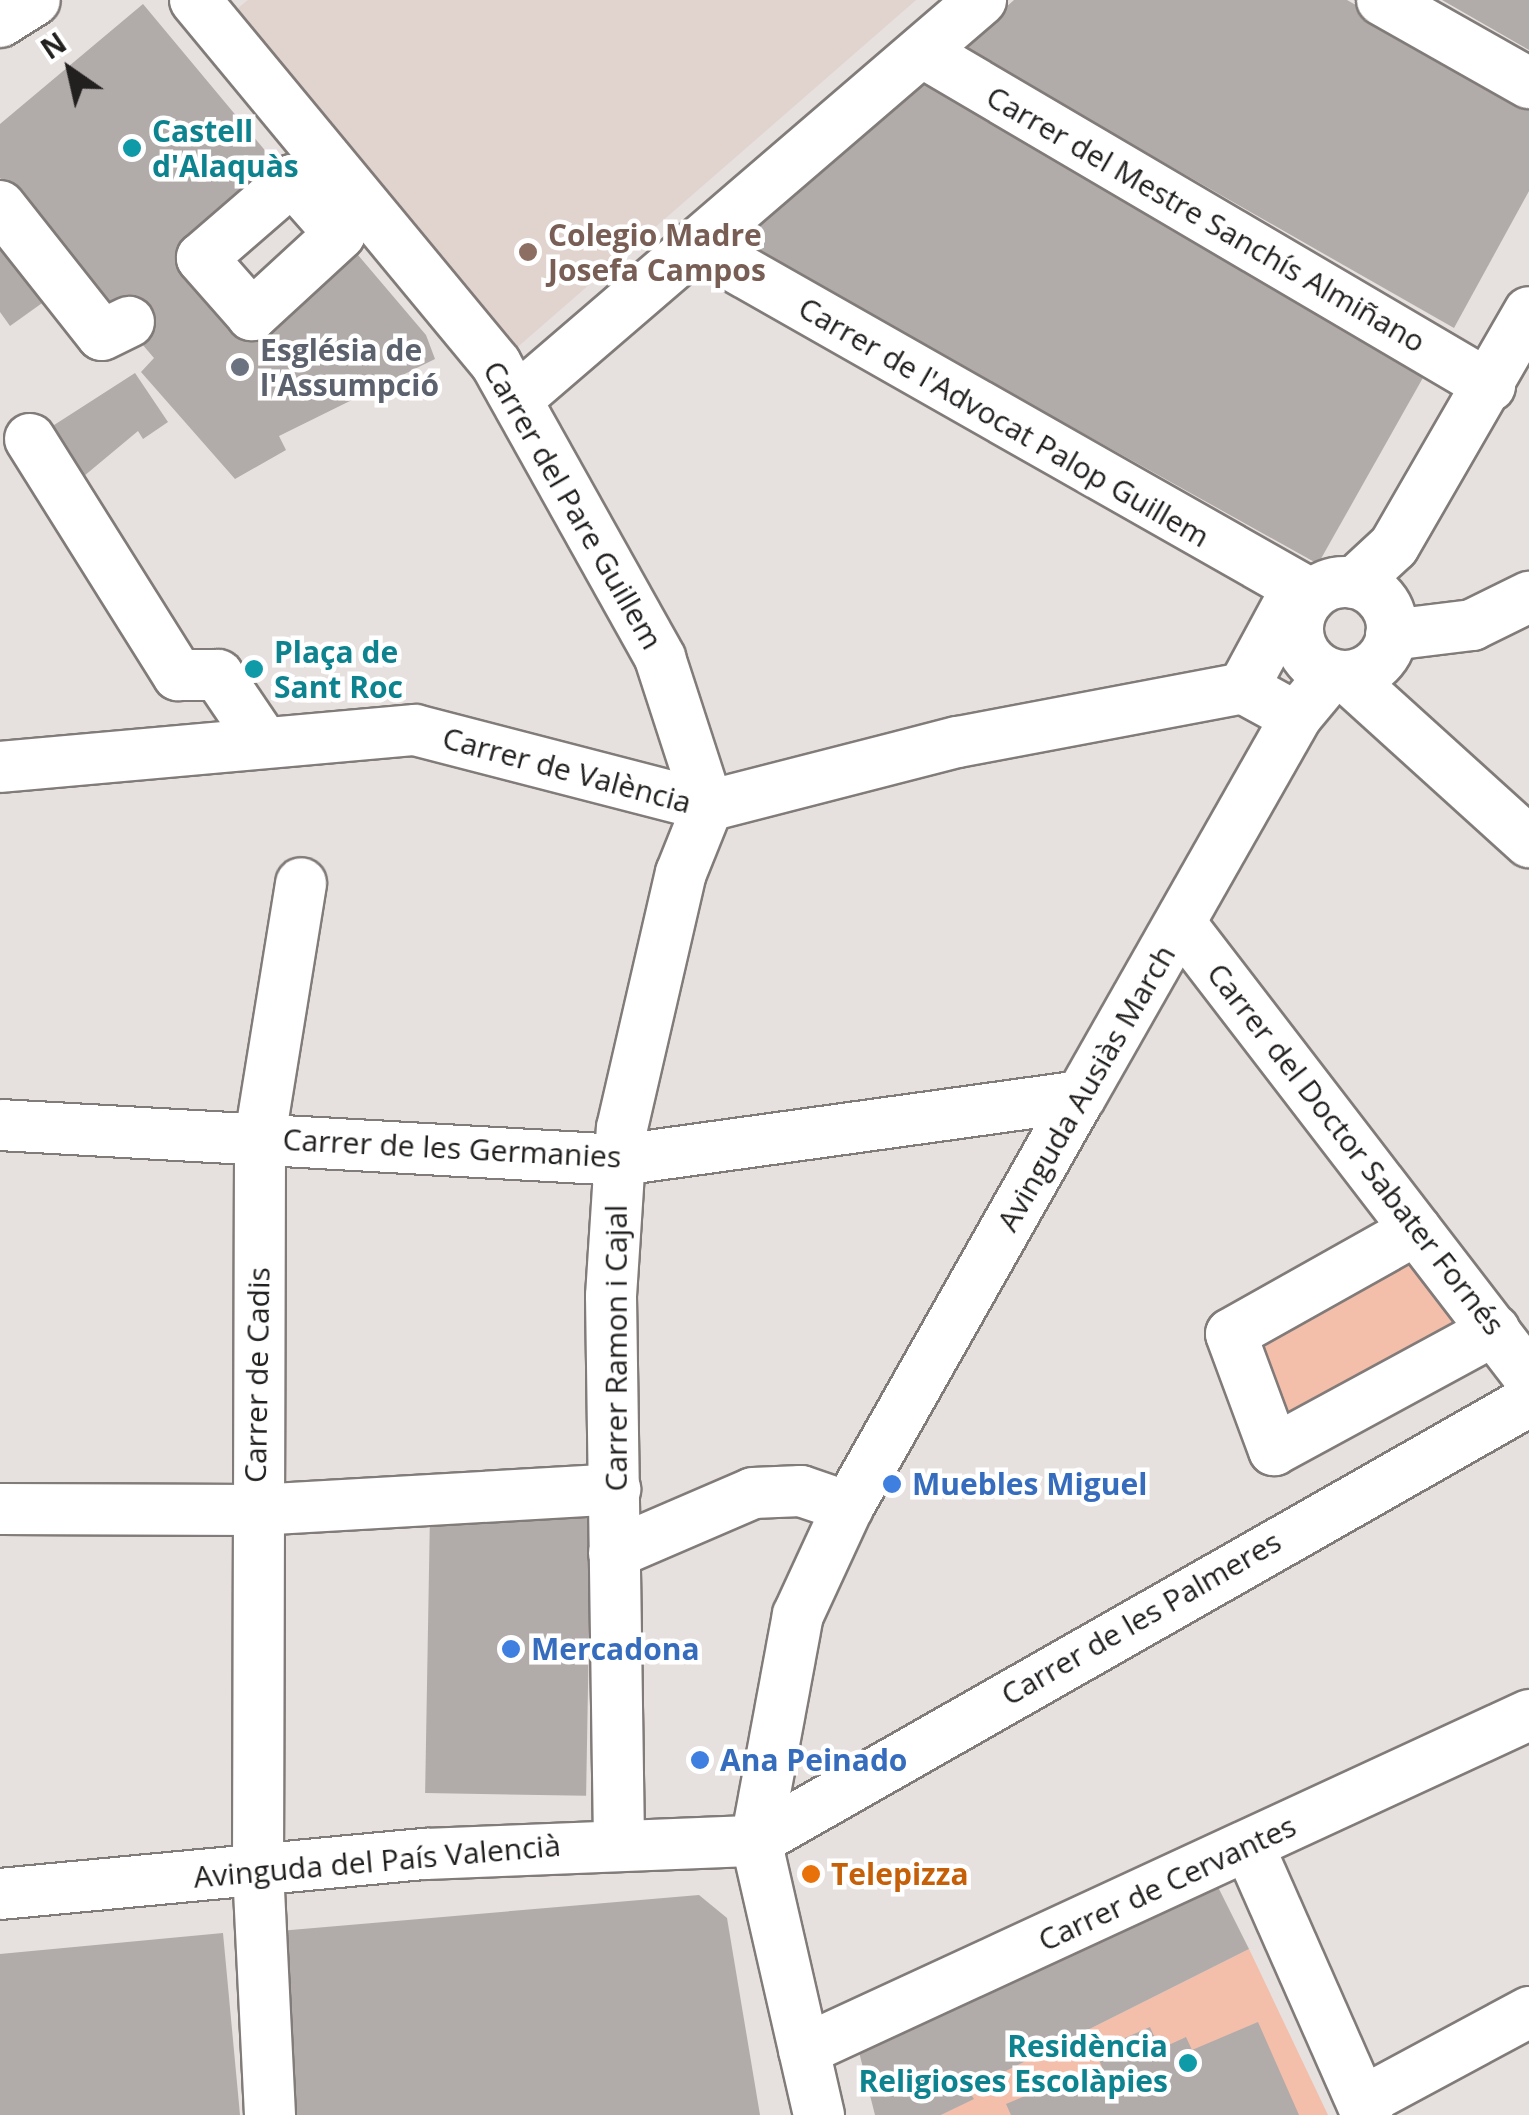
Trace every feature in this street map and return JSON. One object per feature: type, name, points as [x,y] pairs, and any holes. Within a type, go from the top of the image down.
[{"type":"street","points":[[0,9],[13,0]]},
{"type":"street","points":[[0,22],[35,0]]},
{"type":"street","name":"Carrer del Pare Guillem","points":[[195,0],[315,178],[517,399],[660,658],[708,806]]},
{"type":"street","points":[[517,399],[981,0]]},
{"type":"street","points":[[1382,0],[1529,83]]},
{"type":"street","name":"Carrer del Mestre Sanchís Almiñano","points":[[922,52],[1490,386]]},
{"type":"street","points":[[315,178],[340,234],[252,315],[202,258],[292,180],[315,178]]},
{"type":"street","points":[[0,206],[102,335],[130,322]]},
{"type":"street","name":"Carrer de l'Advocat Palop Guillem","points":[[698,246],[1321,589]]},
{"type":"street","points":[[1296,718],[1242,688],[1321,589],[1394,546],[1490,386],[1529,312]]},
{"type":"street","points":[[30,439],[178,675],[218,674],[260,737]]},
{"type":"street","points":[[1321,589],[1385,604],[1392,635],[1370,669],[1339,676]]},
{"type":"street","points":[[1321,589],[1299,643],[1529,842]]},
{"type":"street","points":[[1392,635],[1472,624],[1529,597]]},
{"type":"street","name":"Avinguda Ausiàs March","points":[[819,2115],[756,1841],[798,1615],[848,1507],[1296,718],[1339,676]]},
{"type":"street","name":"Carrer de València","points":[[0,767],[260,737],[415,730],[708,806],[958,742],[1242,688]]},
{"type":"street","name":"Carrer Ramon i Cajal","points":[[619,1842],[610,1296],[620,1160],[640,996],[708,806]]},
{"type":"street","name":"Carrer de Cadis","points":[[270,2115],[258,1871],[260,1136],[301,883]]},
{"type":"street","name":"Carrer del Doctor Sabater Fornés","points":[[1180,923],[1496,1330],[1529,1378]]},
{"type":"street","name":"Carrer de les Germanies","points":[[0,1126],[260,1136],[620,1160],[1080,1096]]},
{"type":"street","points":[[1416,1230],[1230,1334],[1274,1450],[1496,1330]]},
{"type":"street","name":"Carrer de les Palmeres","points":[[756,1841],[1529,1401]]},
{"type":"street","points":[[0,1509],[256,1510],[616,1490]]},
{"type":"street","points":[[614,1553],[753,1493],[801,1491],[848,1507]]},
{"type":"street","name":"Carrer de Cervantes","points":[[804,2050],[1529,1715]]},
{"type":"street","name":"Avinguda del País Valencià","points":[[0,1894],[619,1842],[756,1841]]},
{"type":"street","points":[[1249,1847],[1364,2108],[1529,2012]]},
{"type":"shaded area","name":"Colegio Madre Josefa Campos","points":[[248,0],[916,0],[513,351],[231,14]]},
{"type":"shaded area","points":[[1409,1241],[1479,1332],[1275,1443],[1235,1336]]},
{"type":"shaded area","points":[[1249,1949],[1328,2115],[941,2115],[973,2099],[968,2090]]},
{"type":"building","points":[[1014,0],[1347,0],[1529,104],[1529,191],[1454,328],[961,47]]},
{"type":"building","points":[[1442,0],[1529,0],[1529,50]]},
{"type":"building","points":[[143,4],[283,172],[194,249],[252,316],[341,235],[426,335],[435,359],[279,436],[286,450],[235,479],[141,372],[154,358],[0,178],[0,124]]},
{"type":"building","points":[[921,80],[1429,367],[1318,564],[743,244],[743,234]]},
{"type":"building","points":[[0,238],[45,301],[10,326],[0,312]]},
{"type":"building","points":[[135,373],[168,422],[143,439],[138,431],[72,486],[37,436]]},
{"type":"building","name":"Mercadona","points":[[430,1513],[591,1516],[586,1796],[425,1793]]},
{"type":"building","points":[[1214,1879],[1249,1949],[968,2090],[974,2099],[941,2115],[875,2115],[859,2052]]},
{"type":"building","points":[[699,1895],[727,1918],[760,2115],[297,2115],[279,1931]]},
{"type":"building","points":[[223,1933],[240,2115],[0,2115],[0,1954]]},
{"type":"building","name":"Residència Religioses Escolàpies","points":[[1258,2022],[1299,2115],[1011,2115],[1006,2104],[1078,2074],[1084,2086],[1106,2076],[1095,2051],[1150,2027],[1160,2049],[1186,2037],[1192,2050]]},
{"type":"place","name":"Castell d'Alaquàs","points":[[132,148]]},
{"type":"place","name":"Colegio Madre Josefa Campos","points":[[528,252]]},
{"type":"place","name":"Església de l'Assumpció","points":[[240,367]]},
{"type":"place","name":"Plaça de Sant Roc","points":[[254,669]]},
{"type":"place","name":"Muebles Miguel","points":[[892,1484]]},
{"type":"place","name":"Mercadona","points":[[511,1649]]},
{"type":"place","name":"Ana Peinado","points":[[700,1760]]},
{"type":"place","name":"Telepizza","points":[[811,1874]]},
{"type":"place","name":"Residència Religioses Escolàpies","points":[[1188,2063]]}]
